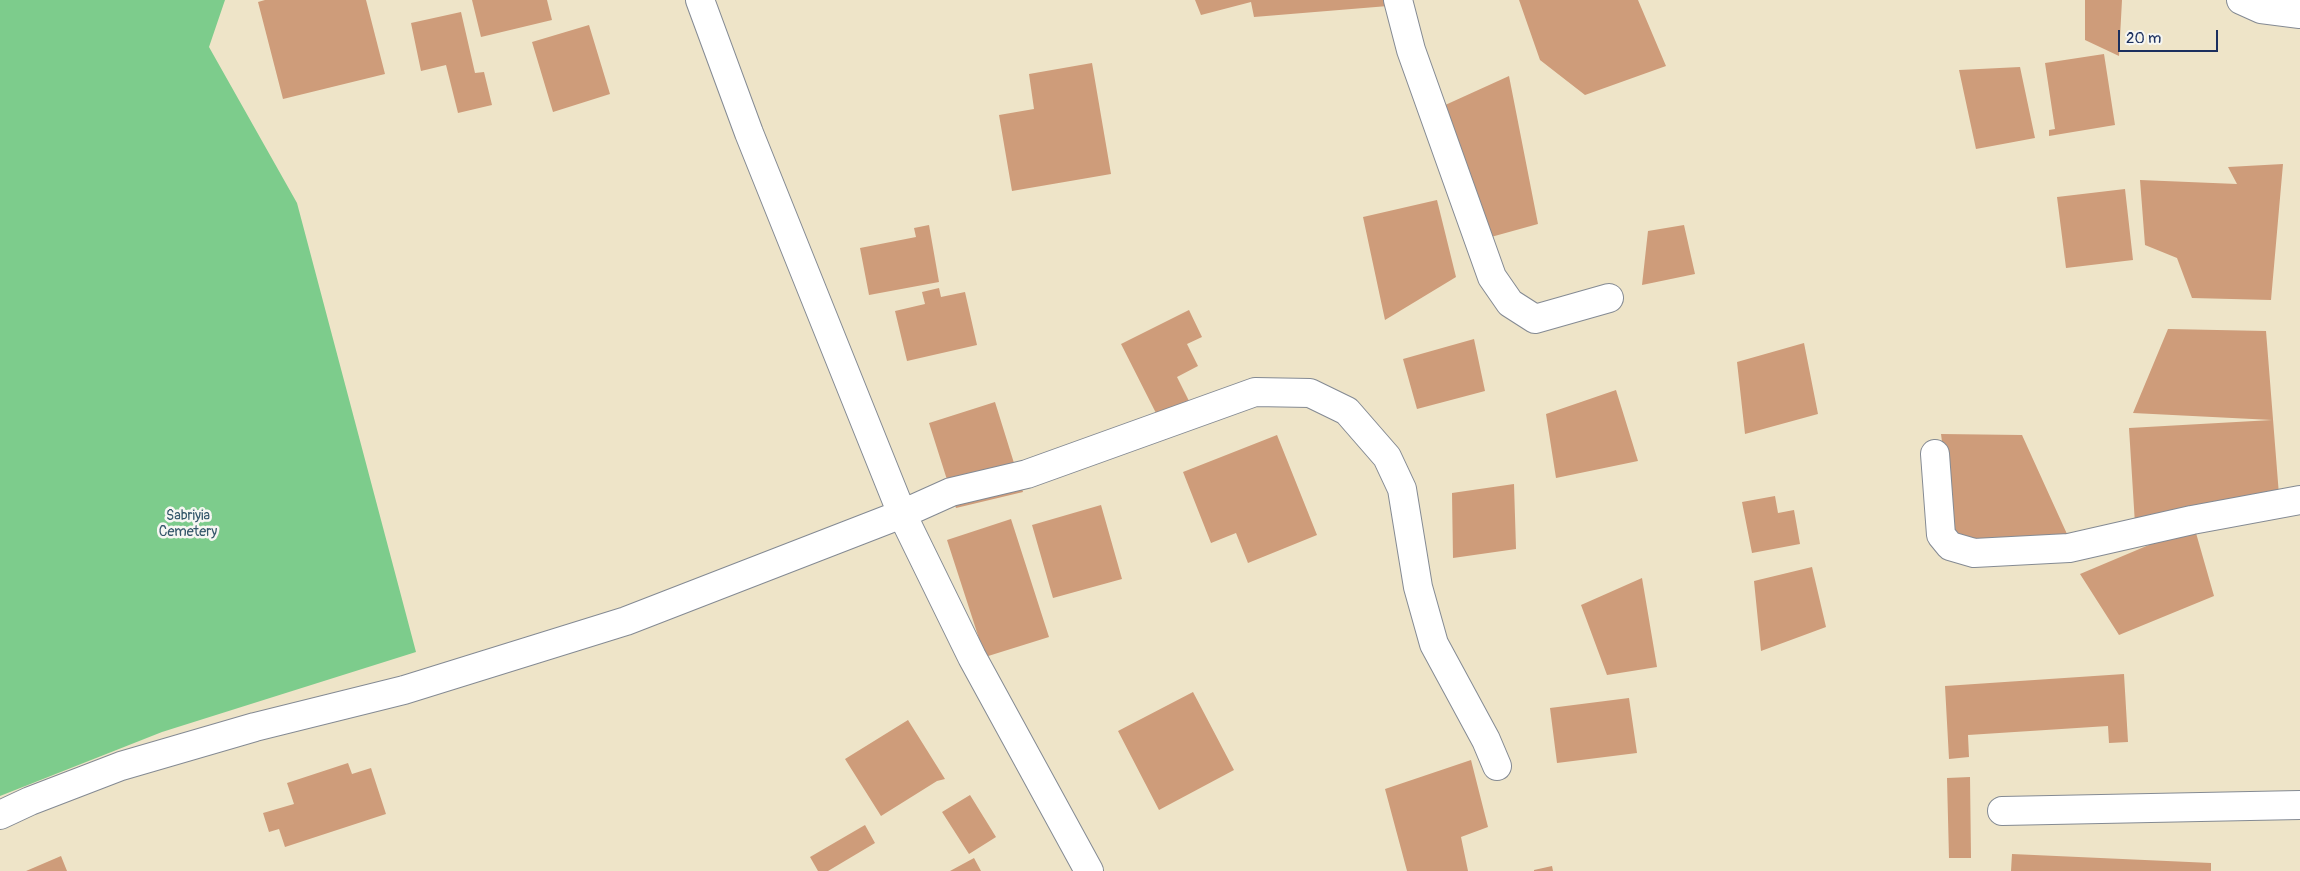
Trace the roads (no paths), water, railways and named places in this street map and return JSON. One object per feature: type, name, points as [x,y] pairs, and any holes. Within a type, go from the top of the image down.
[{"type":"street","points":[[700,0],[749,134],[902,514],[972,657],[1090,871]]},
{"type":"street","points":[[1398,0],[1411,50],[1492,277],[1510,303],[1535,319],[1609,298]]},
{"type":"street","points":[[2241,0],[2260,9],[2300,14]]},
{"type":"street","points":[[0,814],[30,800],[121,766],[254,727],[404,690],[626,621],[902,514],[952,492],[1027,474],[1255,392],[1310,393],[1347,411],[1387,457],[1402,489],[1418,587],[1434,644],[1486,740],[1497,766]]},
{"type":"street","points":[[1934,454],[1941,535],[1950,546],[1974,553],[2069,548],[2192,520],[2300,500]]},
{"type":"street","points":[[2002,811],[2300,805]]},
{"type":"park label","name":"Sabriyia Cemetery","points":[[188,524]]}]
